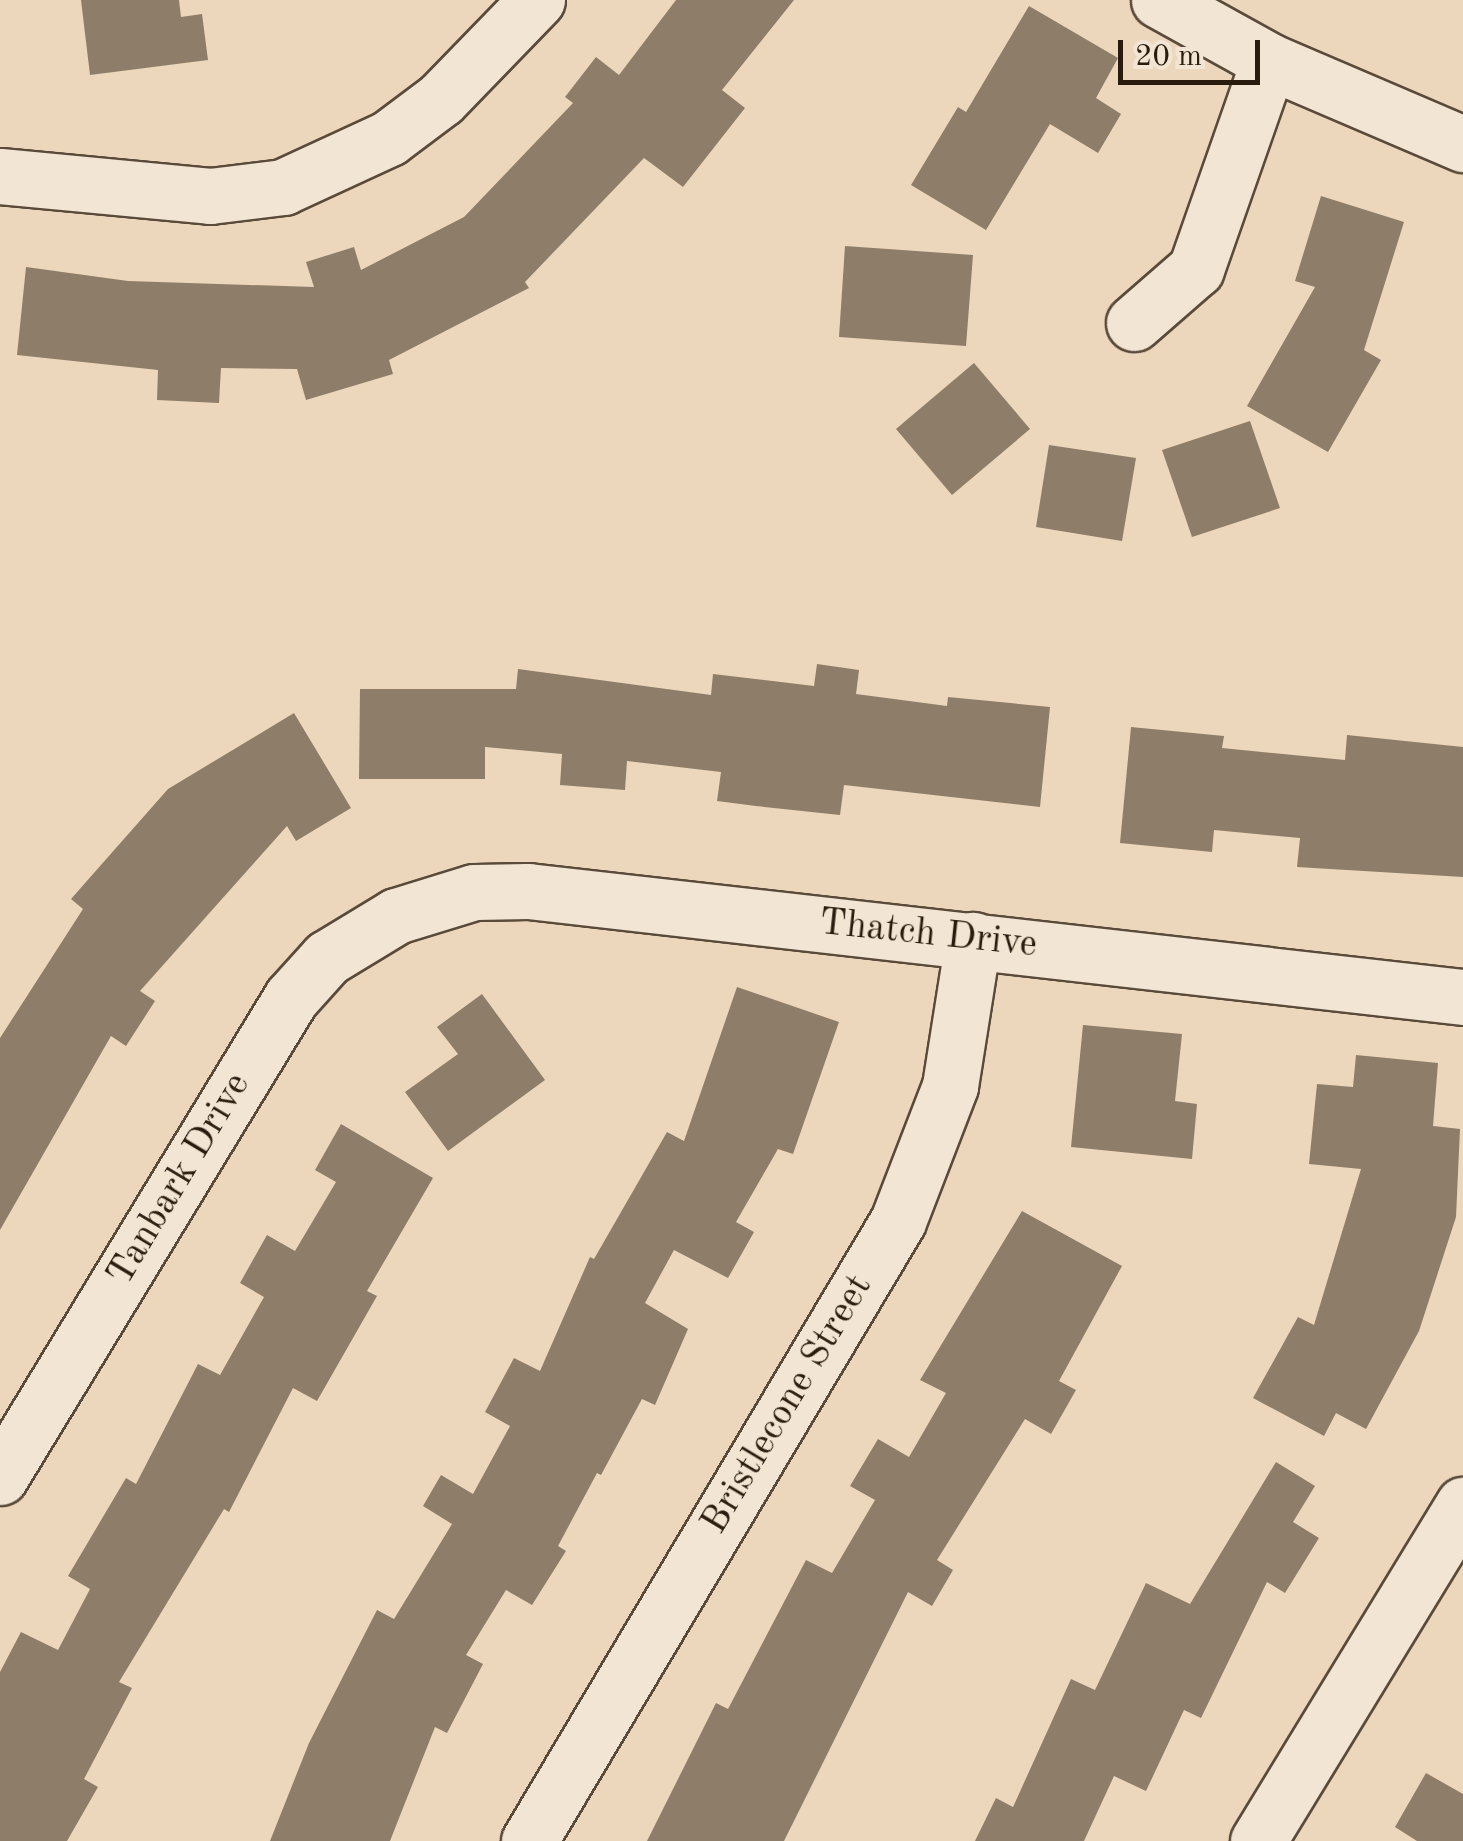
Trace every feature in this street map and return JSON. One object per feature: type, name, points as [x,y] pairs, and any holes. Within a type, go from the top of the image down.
[{"type":"street","points":[[0,176],[210,196],[283,187],[359,153],[428,109],[538,0]]},
{"type":"street","points":[[1159,0],[1269,60],[1463,144]]},
{"type":"street","points":[[1134,323],[1196,269],[1269,60]]},
{"type":"street","name":"Thatch Drive","points":[[396,916],[474,892],[528,891],[1463,997]]},
{"type":"street","name":"Tanbark Drive","points":[[0,1477],[292,998],[327,958],[396,916]]},
{"type":"street","name":"Bristlecone Street","points":[[529,1841],[898,1221],[950,1086],[972,940]]},
{"type":"street","points":[[1258,1841],[1463,1505]]},
{"type":"building","points":[[81,0],[179,0],[181,17],[202,14],[208,60],[90,75]]},
{"type":"building","points":[[676,0],[794,0],[722,90],[745,108],[683,187],[644,158],[525,282],[529,288],[389,360],[393,374],[306,400],[297,369],[221,368],[219,403],[157,400],[158,370],[17,355],[26,267],[128,281],[314,287],[306,262],[354,247],[361,270],[464,217],[573,103],[565,97],[596,57],[619,75]]},
{"type":"building","points":[[1029,6],[1118,58],[1096,98],[1121,114],[1098,153],[1050,124],[986,230],[911,185],[958,107],[966,112]]},
{"type":"building","points":[[1321,196],[1404,222],[1364,350],[1381,360],[1328,452],[1247,406],[1315,287],[1295,281]]},
{"type":"building","points":[[845,246],[973,255],[966,346],[839,337]]},
{"type":"building","points":[[974,363],[1030,429],[952,495],[896,429]]},
{"type":"building","points":[[1250,421],[1280,508],[1192,537],[1162,450]]},
{"type":"building","points":[[1049,445],[1136,458],[1122,541],[1036,527]]},
{"type":"building","points":[[817,664],[859,670],[856,694],[947,706],[948,697],[1050,707],[1040,807],[844,785],[840,815],[756,806],[717,801],[721,772],[627,761],[625,790],[560,785],[562,754],[485,747],[485,779],[359,779],[360,689],[516,689],[518,669],[711,695],[713,674],[814,686]]},
{"type":"building","points":[[294,713],[351,808],[296,841],[287,826],[140,991],[155,1001],[126,1046],[111,1036],[0,1230],[0,1038],[83,909],[71,899],[168,789]]},
{"type":"building","points":[[1131,727],[1224,736],[1222,748],[1345,760],[1347,735],[1463,747],[1463,877],[1297,867],[1300,838],[1214,830],[1212,852],[1120,843]]},
{"type":"building","points":[[737,987],[839,1022],[793,1154],[778,1149],[736,1222],[754,1232],[728,1278],[674,1250],[645,1303],[688,1329],[655,1405],[642,1399],[558,1546],[566,1551],[532,1605],[506,1590],[466,1655],[483,1664],[447,1733],[435,1727],[390,1841],[270,1841],[309,1743],[377,1610],[394,1619],[452,1524],[423,1506],[441,1475],[473,1494],[510,1426],[485,1412],[514,1358],[540,1371],[590,1257],[594,1259],[667,1132],[684,1141]]},
{"type":"building","points":[[482,994],[545,1080],[448,1151],[405,1092],[458,1054],[437,1027]]},
{"type":"building","points":[[1083,1025],[1182,1034],[1175,1101],[1197,1104],[1192,1159],[1071,1147]]},
{"type":"building","points":[[1356,1055],[1438,1063],[1433,1126],[1460,1129],[1456,1217],[1419,1331],[1366,1429],[1336,1413],[1324,1436],[1253,1398],[1298,1317],[1314,1325],[1361,1169],[1309,1164],[1317,1084],[1353,1087]]},
{"type":"building","points":[[341,1124],[433,1178],[367,1291],[377,1296],[317,1401],[293,1388],[229,1512],[224,1509],[119,1682],[132,1688],[84,1779],[98,1787],[67,1841],[0,1841],[0,1672],[21,1632],[58,1650],[90,1589],[68,1576],[126,1478],[136,1484],[198,1364],[220,1375],[264,1297],[240,1283],[267,1235],[295,1251],[336,1182],[315,1170]]},
{"type":"building","points":[[1022,1211],[1122,1266],[1059,1381],[1076,1390],[1051,1434],[1025,1419],[937,1560],[953,1570],[932,1606],[908,1592],[784,1841],[647,1841],[716,1703],[728,1709],[806,1560],[832,1573],[875,1500],[850,1486],[878,1439],[909,1457],[946,1393],[920,1380]]},
{"type":"building","points":[[1276,1462],[1315,1486],[1293,1522],[1319,1538],[1285,1593],[1267,1582],[1201,1718],[1184,1710],[1146,1791],[1114,1776],[1084,1841],[975,1841],[996,1798],[1013,1807],[1071,1679],[1095,1690],[1146,1583],[1190,1604]]},
{"type":"building","points":[[1426,1773],[1463,1794],[1463,1841],[1417,1841],[1395,1827]]}]
